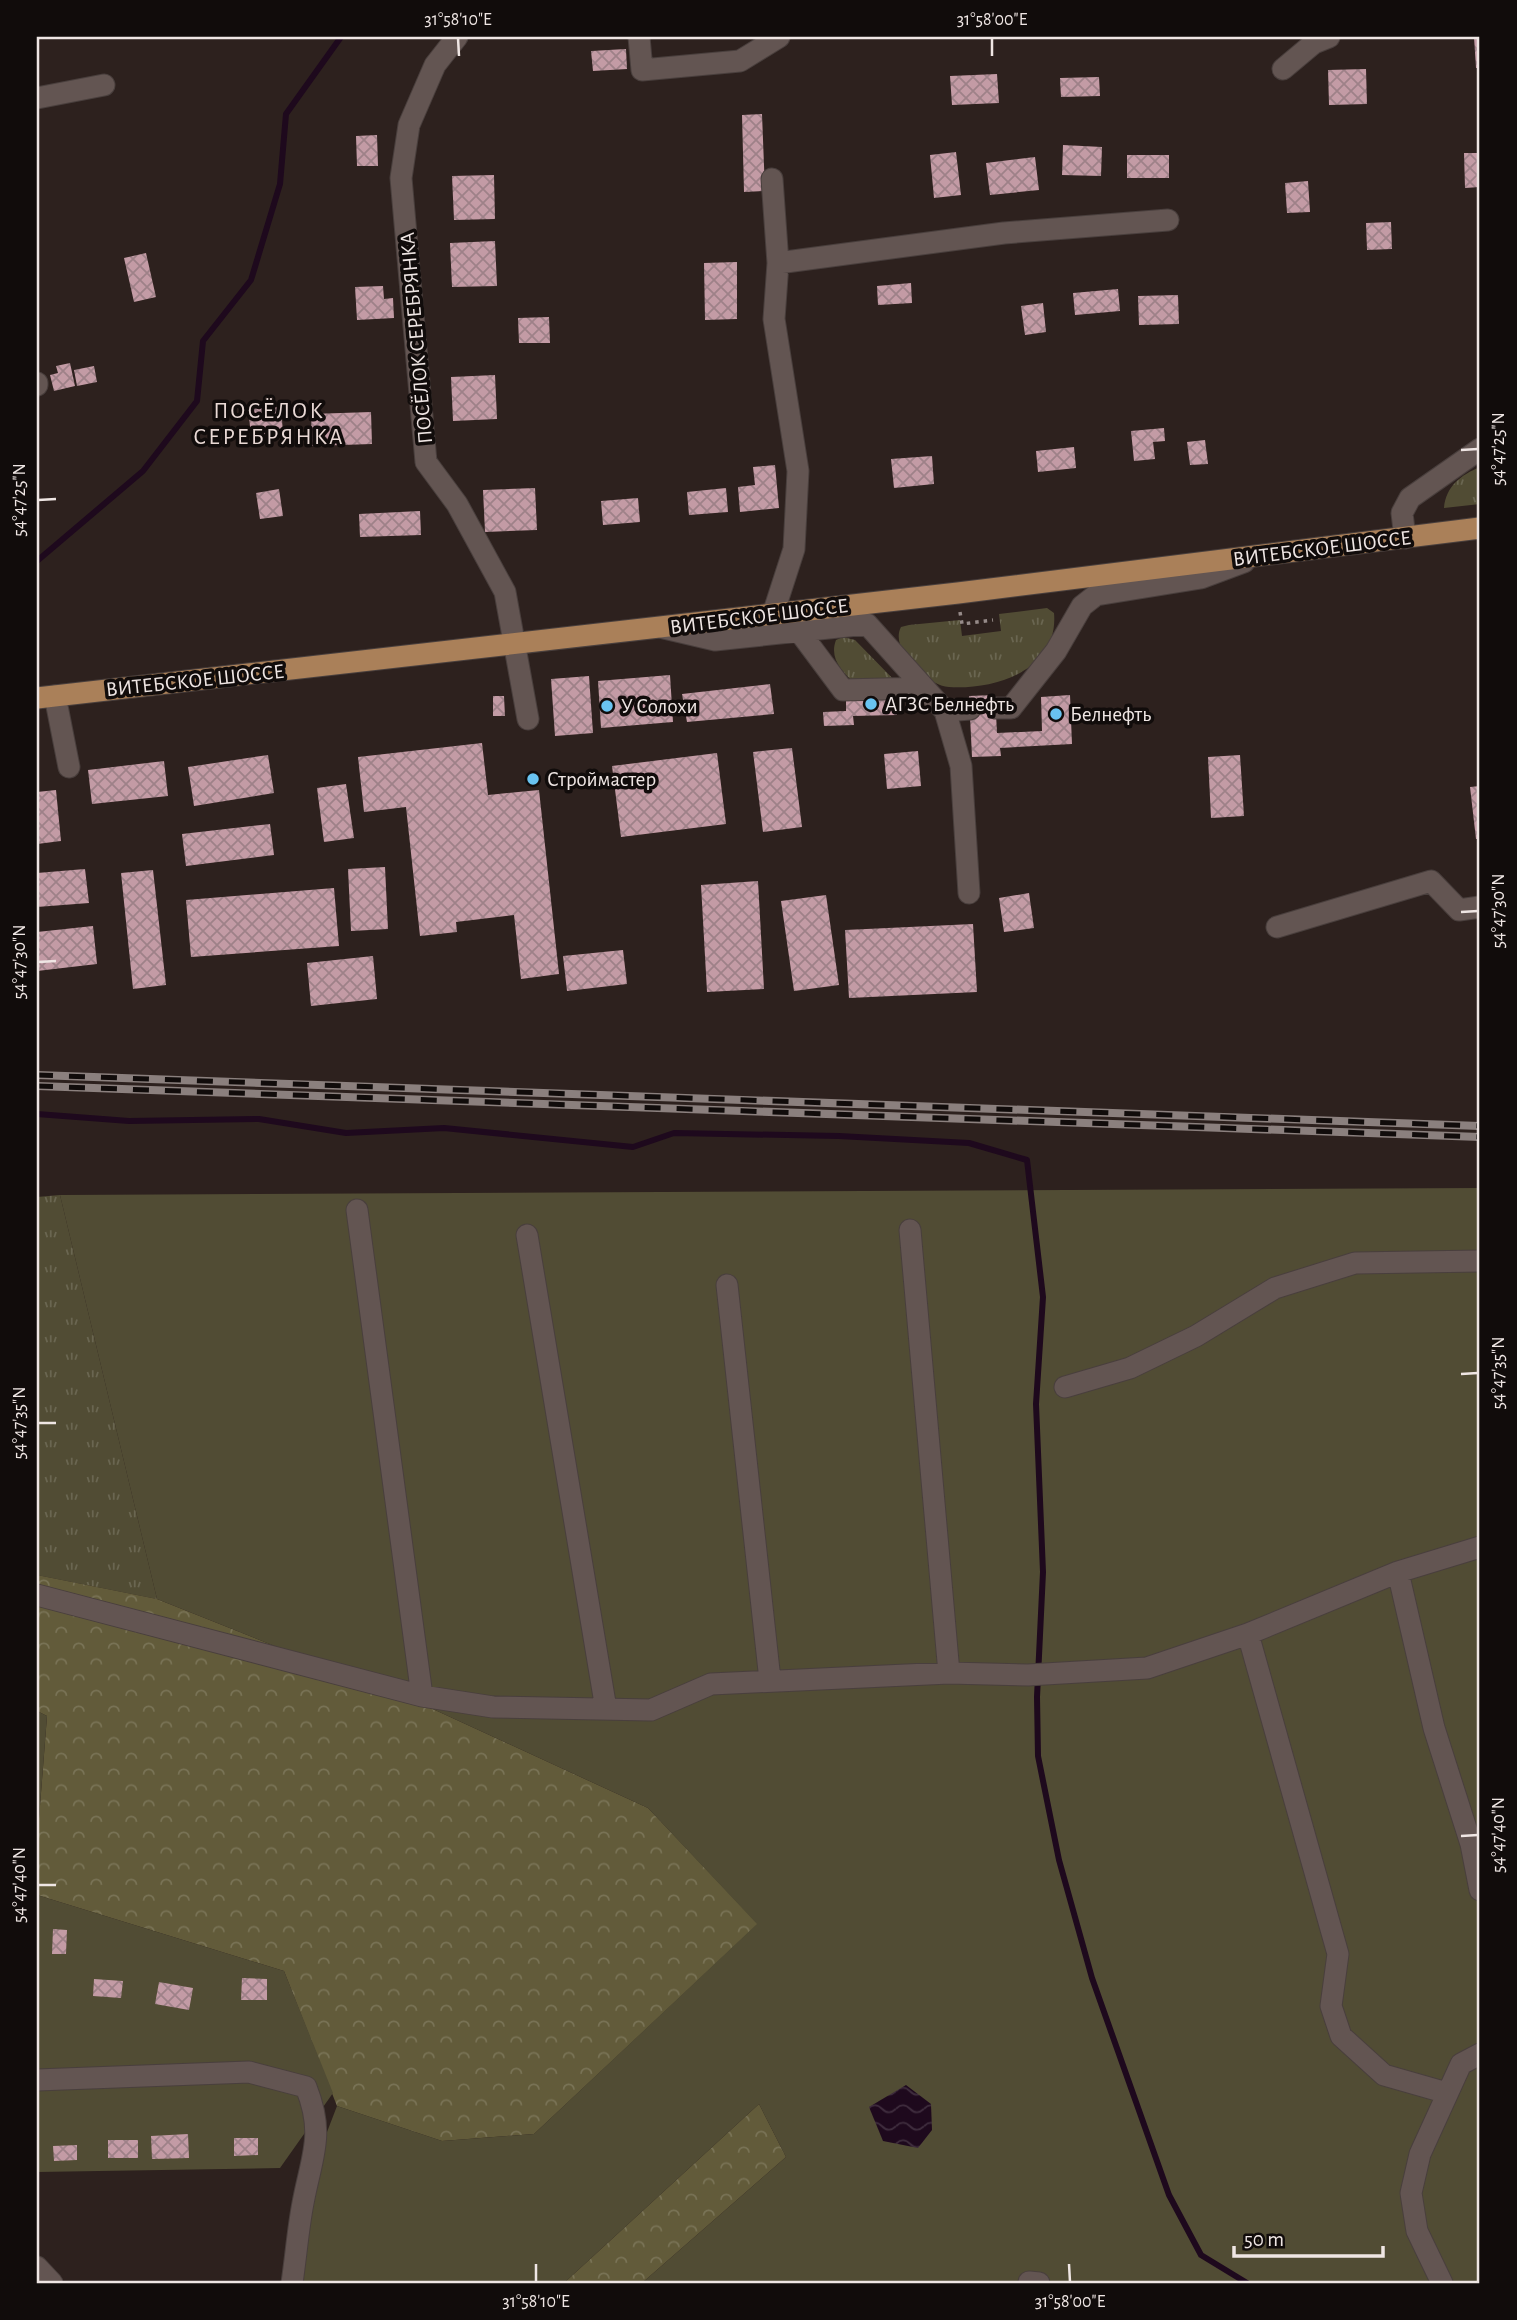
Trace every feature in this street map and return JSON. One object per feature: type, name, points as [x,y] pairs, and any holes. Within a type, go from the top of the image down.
[{"type":"main road","name":"ВИТЕБСКОЕ ШОССЕ","points":[[46,697],[773,614],[1480,528]]},
{"type":"street","name":"ПОСЁЛОК СЕРЕБРЯНКА","points":[[457,37],[435,65],[409,125],[401,178],[426,462],[457,504],[505,592],[528,719]]},
{"type":"street","points":[[639,37],[642,70],[740,61],[779,37]]},
{"type":"street","points":[[1283,69],[1314,43],[1329,37]]},
{"type":"street","points":[[37,99],[104,85]]},
{"type":"street","points":[[772,178],[778,263],[774,319],[798,471],[794,548],[773,614]]},
{"type":"street","points":[[778,263],[1004,233],[1168,220]]},
{"type":"street","points":[[1405,538],[1402,513],[1410,498],[1480,449]]},
{"type":"street","points":[[996,708],[1011,708],[1056,652],[1082,606],[1096,595],[1201,578],[1256,557]]},
{"type":"street","points":[[662,627],[715,640],[867,624],[945,710],[961,766],[969,893]]},
{"type":"street","points":[[799,631],[843,691],[924,688]]},
{"type":"street","points":[[46,697],[69,767]]},
{"type":"street","points":[[945,710],[970,709]]},
{"type":"street","points":[[1277,927],[1431,881],[1459,910],[1480,907]]},
{"type":"street","points":[[357,1210],[422,1696]]},
{"type":"street","points":[[910,1230],[949,1673]]},
{"type":"street","points":[[527,1235],[606,1709]]},
{"type":"street","points":[[1065,1387],[1130,1368],[1196,1336],[1275,1288],[1354,1263],[1480,1261]]},
{"type":"street","points":[[727,1285],[770,1680]]},
{"type":"street","points":[[37,1595],[422,1696],[493,1707],[651,1710],[711,1684],[949,1673],[1028,1675],[1147,1668],[1248,1634],[1398,1572],[1480,1547]]},
{"type":"street","points":[[1398,1572],[1434,1728],[1471,1844],[1480,1890]]},
{"type":"street","points":[[1248,1634],[1338,1954],[1331,2006],[1341,2036],[1384,2075],[1447,2093]]},
{"type":"street","points":[[1443,2283],[1417,2231],[1411,2193],[1420,2154],[1461,2064],[1480,2054]]},
{"type":"street","points":[[37,2080],[249,2072],[306,2087],[316,2113],[315,2153],[303,2202],[292,2283]]},
{"type":"street","points":[[37,2267],[52,2283]]},
{"type":"green space","points":[[1480,467],[1480,504],[1444,508],[1451,487]]},
{"type":"green space","points":[[1047,608],[1054,613],[1053,633],[1046,649],[1035,662],[1021,672],[986,685],[940,685],[912,665],[900,646],[901,627],[960,620],[962,636],[1001,631],[999,614]]},
{"type":"green space","points":[[843,637],[855,640],[899,685],[855,684],[841,669],[834,653],[836,640]]},
{"type":"green space","points":[[1480,1188],[1480,2283],[642,2283],[786,2157],[759,2104],[564,2283],[300,2283],[309,2179],[337,2106],[442,2141],[534,2134],[757,1924],[648,1808],[435,1710],[157,1599],[60,1195]]},
{"type":"green space","points":[[60,1195],[157,1599],[37,1575],[37,1197]]},
{"type":"green space","points":[[37,1575],[157,1599],[435,1710],[648,1808],[758,1924],[534,2134],[442,2141],[337,2106],[284,1971],[37,1895],[37,1844],[47,1716],[37,1711]]},
{"type":"green space","points":[[37,1711],[47,1716],[37,1844]]},
{"type":"green space","points":[[37,1895],[284,1971],[333,2093],[280,2168],[37,2172]]},
{"type":"green space","points":[[759,2104],[786,2157],[642,2283],[564,2283]]},
{"type":"water","points":[[906,2085],[931,2104],[932,2130],[918,2148],[883,2141],[869,2107]]},
{"type":"building","points":[[1474,37],[1480,37],[1480,68],[1476,68]]},
{"type":"building","points":[[626,49],[627,69],[593,71],[591,51]]},
{"type":"building","points":[[1366,69],[1367,104],[1329,105],[1328,70]]},
{"type":"building","points":[[997,74],[999,103],[952,105],[950,76]]},
{"type":"building","points":[[1099,77],[1100,96],[1061,97],[1060,78]]},
{"type":"building","points":[[762,114],[765,191],[744,192],[742,115]]},
{"type":"building","points":[[377,135],[378,166],[357,166],[356,136]]},
{"type":"building","points":[[1063,145],[1102,147],[1101,176],[1062,175]]},
{"type":"building","points":[[956,152],[961,195],[934,198],[930,155]]},
{"type":"building","points":[[1464,153],[1480,153],[1480,187],[1465,188]]},
{"type":"building","points":[[1127,155],[1169,155],[1169,178],[1127,178]]},
{"type":"building","points":[[1035,157],[1039,190],[990,195],[986,163]]},
{"type":"building","points":[[494,175],[495,219],[454,220],[452,176]]},
{"type":"building","points":[[1308,181],[1310,212],[1287,213],[1285,183]]},
{"type":"building","points":[[1391,222],[1392,249],[1367,250],[1366,223]]},
{"type":"building","points":[[495,241],[497,286],[452,287],[450,243]]},
{"type":"building","points":[[146,253],[156,297],[134,302],[124,258]]},
{"type":"building","points":[[737,262],[737,319],[705,320],[704,263]]},
{"type":"building","points":[[911,283],[912,303],[878,305],[877,286]]},
{"type":"building","points":[[383,286],[384,299],[393,298],[394,318],[357,320],[355,287]]},
{"type":"building","points":[[1118,289],[1120,311],[1075,315],[1073,293]]},
{"type":"building","points":[[1178,295],[1179,324],[1139,325],[1138,296]]},
{"type":"building","points":[[1043,303],[1046,332],[1025,335],[1021,306]]},
{"type":"building","points":[[549,317],[550,343],[519,343],[518,318]]},
{"type":"building","points":[[70,363],[75,386],[54,391],[50,375],[58,373],[56,366]]},
{"type":"building","points":[[94,366],[97,382],[77,386],[74,370]]},
{"type":"building","points":[[495,375],[497,419],[453,421],[451,377]]},
{"type":"building","points":[[281,407],[283,433],[251,435],[248,409]]},
{"type":"building","points":[[371,412],[372,444],[312,446],[311,414]]},
{"type":"building","points":[[1164,428],[1165,441],[1153,442],[1155,459],[1134,461],[1131,431]]},
{"type":"building","points":[[1205,440],[1208,464],[1190,465],[1187,442]]},
{"type":"building","points":[[1074,447],[1076,468],[1038,472],[1036,451]]},
{"type":"building","points":[[932,456],[934,484],[894,488],[891,459]]},
{"type":"building","points":[[775,465],[779,508],[740,512],[738,487],[755,485],[753,467]]},
{"type":"building","points":[[535,488],[537,530],[485,532],[483,490]]},
{"type":"building","points":[[726,488],[728,512],[689,515],[687,492]]},
{"type":"building","points":[[279,489],[283,516],[260,519],[256,493]]},
{"type":"building","points":[[638,498],[640,522],[603,525],[601,501]]},
{"type":"building","points":[[420,511],[421,535],[360,537],[359,514]]},
{"type":"building","points":[[670,675],[673,722],[601,728],[598,681]]},
{"type":"building","points":[[589,676],[593,733],[555,736],[551,679]]},
{"type":"building","points":[[770,684],[774,714],[687,722],[682,694]]},
{"type":"building","name":"АГЗС Белнефть","points":[[896,695],[897,715],[853,716],[854,725],[824,726],[823,712],[846,711],[846,697]]},
{"type":"building","points":[[995,695],[997,733],[1042,731],[1041,697],[1070,695],[1072,744],[1000,748],[1001,756],[972,757],[969,696]]},
{"type":"building","points":[[493,696],[504,696],[505,716],[493,716]]},
{"type":"building","points":[[482,743],[488,795],[539,790],[559,974],[521,979],[514,915],[456,922],[457,932],[420,936],[406,807],[364,812],[358,757]]},
{"type":"building","points":[[792,748],[802,827],[763,832],[753,752]]},
{"type":"building","points":[[918,751],[921,786],[887,789],[884,754]]},
{"type":"building","points":[[717,753],[726,824],[621,837],[612,766]]},
{"type":"building","points":[[268,755],[274,793],[194,806],[188,767]]},
{"type":"building","points":[[1240,755],[1244,816],[1211,818],[1208,757]]},
{"type":"building","points":[[164,761],[168,796],[92,804],[88,770]]},
{"type":"building","points":[[346,784],[354,838],[324,842],[317,788]]},
{"type":"building","points":[[1480,786],[1480,839],[1476,839],[1470,787]]},
{"type":"building","points":[[56,790],[61,841],[37,844],[37,792]]},
{"type":"building","points":[[270,824],[274,855],[186,866],[182,834]]},
{"type":"building","points":[[385,867],[388,929],[351,931],[348,869]]},
{"type":"building","points":[[85,869],[89,903],[37,907],[37,873]]},
{"type":"building","points":[[153,870],[166,985],[133,989],[121,873]]},
{"type":"building","points":[[758,881],[764,989],[707,992],[701,885]]},
{"type":"building","points":[[334,888],[339,946],[191,957],[186,900]]},
{"type":"building","points":[[1029,893],[1034,928],[1004,932],[999,898]]},
{"type":"building","points":[[826,895],[839,985],[794,991],[781,901]]},
{"type":"building","points":[[973,924],[977,992],[849,998],[845,930]]},
{"type":"building","points":[[93,926],[97,964],[37,971],[37,932]]},
{"type":"building","points":[[623,950],[627,984],[567,991],[563,956]]},
{"type":"building","points":[[373,956],[377,999],[311,1006],[307,963]]},
{"type":"building","points":[[53,1929],[67,1930],[66,1954],[52,1954]]},
{"type":"building","points":[[242,1978],[267,1979],[267,2000],[241,2000]]},
{"type":"building","points":[[94,1979],[123,1981],[121,1998],[93,1996]]},
{"type":"building","points":[[159,1982],[193,1988],[189,2010],[155,2004]]},
{"type":"building","points":[[188,2134],[189,2158],[152,2159],[151,2136]]},
{"type":"building","points":[[234,2138],[258,2138],[258,2155],[234,2156]]},
{"type":"building","points":[[108,2140],[138,2140],[138,2158],[108,2158]]},
{"type":"building","points":[[77,2145],[77,2160],[54,2161],[53,2146]]},
{"type":"waterway","points":[[37,561],[143,471],[197,401],[203,341],[251,280],[280,184],[286,114],[341,37]]},
{"type":"waterway","points":[[37,1114],[129,1121],[259,1119],[346,1133],[444,1128],[633,1147],[674,1133],[839,1136],[969,1143],[1027,1160],[1043,1297],[1036,1404],[1043,1572],[1037,1697],[1038,1756],[1059,1860],[1092,1978],[1169,2195],[1201,2255],[1247,2283]]},
{"type":"railway","points":[[37,1075],[1480,1126]]},
{"type":"railway","points":[[37,1086],[1480,1137]]},
{"type":"place","name":"АГЗС Белнефть","points":[[871,704]]},
{"type":"place","name":"У Солохи","points":[[607,706]]},
{"type":"place","name":"Белнефть","points":[[1056,714]]},
{"type":"place","name":"Строймастер","points":[[533,779]]},
{"type":"district","name":"ПОСЁЛОК СЕРЕБРЯНКА","points":[[269,423]]}]
